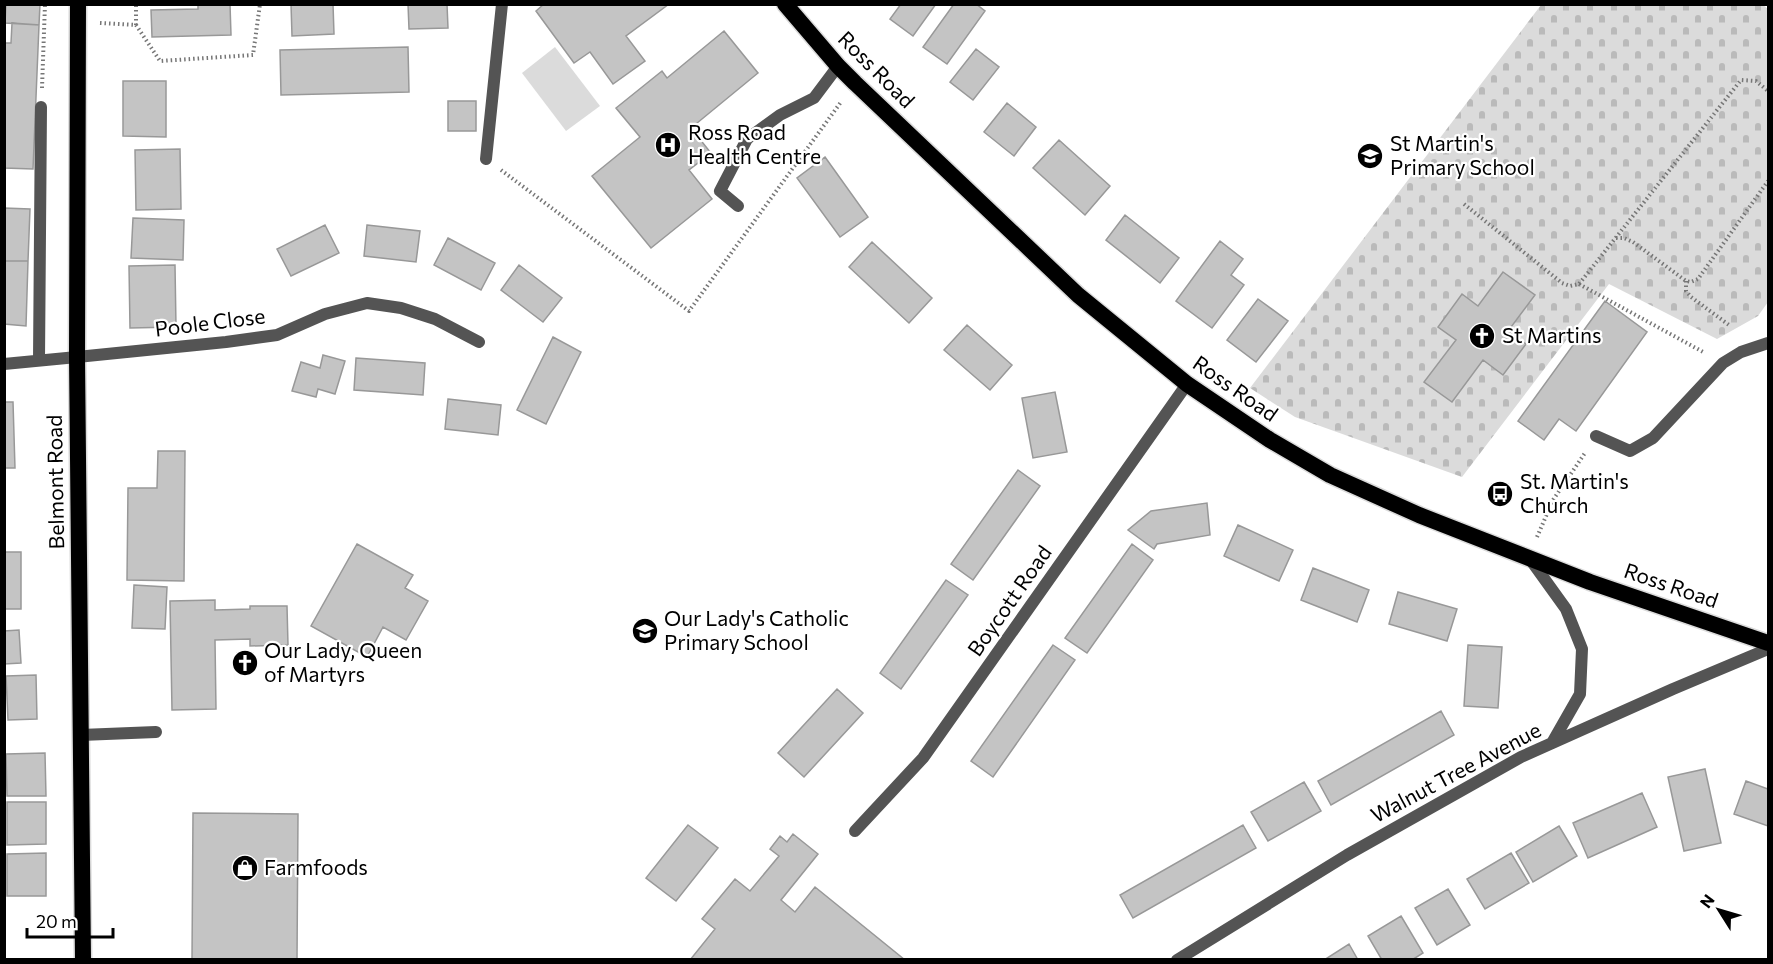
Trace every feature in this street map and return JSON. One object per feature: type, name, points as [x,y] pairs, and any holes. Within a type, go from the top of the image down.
[{"type":"highway","name":"Belmont Road","points":[[78,4],[77,357],[83,960]]},
{"type":"highway","name":"Ross Road","points":[[785,4],[855,84],[1078,295],[1186,384],[1270,440],[1329,475],[1419,515],[1638,599],[1768,643]]},
{"type":"street","points":[[486,159],[502,4]]},
{"type":"street","points":[[738,206],[720,191],[747,139],[780,115],[814,98],[838,66]]},
{"type":"street","points":[[39,360],[41,107]]},
{"type":"street","name":"Poole Close","points":[[4,364],[276,335],[325,314],[367,303],[401,308],[435,319],[479,342]]},
{"type":"street","points":[[1596,436],[1630,451],[1653,438],[1723,363],[1741,352],[1768,343]]},
{"type":"street","name":"Boycott Road","points":[[855,831],[923,758],[1186,384]]},
{"type":"street","points":[[1528,557],[1566,609],[1582,649],[1580,694],[1552,743]]},
{"type":"street","name":"Walnut Tree Avenue","points":[[1177,960],[1347,855],[1521,757],[1673,688],[1768,649]]},
{"type":"street","points":[[81,735],[156,732]]},
{"type":"path","points":[[41,107],[45,4]]},
{"type":"path","points":[[136,4],[136,25],[160,61],[253,55],[260,4]]},
{"type":"path","points":[[78,22],[136,25]]},
{"type":"path","points":[[1464,204],[1562,283],[1570,286],[1579,284],[1741,80],[1756,81],[1768,91]]},
{"type":"path","points":[[486,159],[689,311],[855,84]]},
{"type":"path","points":[[1616,238],[1624,238],[1633,242],[1686,281],[1691,282],[1698,279],[1768,181]]},
{"type":"path","points":[[1686,281],[1686,291],[1691,297],[1729,325]]},
{"type":"path","points":[[1579,284],[1723,363]]},
{"type":"path","points":[[1528,557],[1553,500],[1596,436]]},
{"type":"green space","points":[[1762,4],[1768,9],[1768,302],[1758,316],[1717,339],[1609,284],[1462,477],[1295,417],[1250,388],[1541,5]]},
{"type":"green space","points":[[555,47],[600,106],[566,131],[522,73]]},
{"type":"building","points":[[6,4],[40,4],[39,25],[5,23]]},
{"type":"building","points":[[198,4],[230,4],[231,35],[152,37],[151,10],[198,9]]},
{"type":"building","points":[[291,4],[333,4],[334,34],[292,36]]},
{"type":"building","points":[[408,4],[447,4],[448,28],[409,29]]},
{"type":"building","points":[[544,4],[669,4],[626,36],[645,61],[613,84],[590,52],[574,63],[536,11]]},
{"type":"building","points":[[901,4],[936,4],[913,36],[890,19]]},
{"type":"building","points":[[954,4],[976,4],[985,11],[947,64],[923,47]]},
{"type":"building","points":[[12,23],[39,25],[33,169],[4,168],[4,43],[11,43]]},
{"type":"building","name":"Ross Road Health Centre","points":[[724,31],[758,73],[691,128],[711,153],[689,170],[712,199],[651,248],[592,176],[640,137],[616,108],[662,71],[667,78]]},
{"type":"building","points":[[408,47],[409,92],[281,95],[280,50]]},
{"type":"building","points":[[976,49],[999,67],[973,100],[950,82]]},
{"type":"building","points":[[123,81],[166,81],[166,137],[123,136]]},
{"type":"building","points":[[448,101],[476,101],[476,131],[448,131]]},
{"type":"building","points":[[1007,103],[1036,127],[1014,156],[984,132]]},
{"type":"building","points":[[1059,140],[1110,186],[1085,215],[1033,168]]},
{"type":"building","points":[[180,149],[181,209],[136,210],[135,150]]},
{"type":"building","points":[[825,157],[868,217],[840,237],[797,178]]},
{"type":"building","points":[[4,208],[30,209],[28,261],[4,261]]},
{"type":"building","points":[[1125,215],[1179,258],[1160,283],[1106,240]]},
{"type":"building","points":[[133,218],[184,220],[183,260],[131,258]]},
{"type":"building","points":[[325,225],[339,253],[291,276],[277,249]]},
{"type":"building","points":[[367,225],[420,231],[416,262],[364,256]]},
{"type":"building","points":[[448,238],[495,263],[481,290],[434,265]]},
{"type":"building","points":[[1220,241],[1243,259],[1231,275],[1244,285],[1212,328],[1176,301]]},
{"type":"building","points":[[872,242],[932,298],[909,323],[849,267]]},
{"type":"building","points":[[4,261],[28,261],[26,326],[4,324]]},
{"type":"building","points":[[175,265],[176,327],[130,328],[129,266]]},
{"type":"building","points":[[519,265],[562,298],[543,322],[501,290]]},
{"type":"building","name":"St Martins","points":[[1503,272],[1535,295],[1508,331],[1526,344],[1503,375],[1483,360],[1452,402],[1424,382],[1456,340],[1438,327],[1462,294],[1478,306]]},
{"type":"building","points":[[1258,299],[1288,321],[1256,362],[1227,340]]},
{"type":"building","points":[[1605,301],[1647,332],[1576,431],[1559,419],[1544,440],[1518,421]]},
{"type":"building","points":[[967,325],[1012,365],[990,390],[944,350]]},
{"type":"building","points":[[553,337],[581,352],[546,424],[517,410]]},
{"type":"building","points":[[323,355],[345,361],[335,394],[318,389],[316,397],[292,391],[301,362],[320,368]]},
{"type":"building","points":[[356,358],[425,363],[423,395],[354,390]]},
{"type":"building","points":[[1055,392],[1067,452],[1033,458],[1022,398]]},
{"type":"building","points":[[448,399],[501,405],[498,435],[445,429]]},
{"type":"building","points":[[4,402],[13,402],[15,468],[4,468]]},
{"type":"building","points":[[158,451],[185,451],[184,581],[127,580],[128,488],[157,488]]},
{"type":"building","points":[[1018,470],[1040,486],[973,580],[951,564]]},
{"type":"building","points":[[1207,503],[1210,535],[1157,544],[1154,549],[1128,530],[1151,511]]},
{"type":"building","points":[[1238,525],[1293,550],[1279,581],[1224,556]]},
{"type":"building","points":[[357,544],[413,575],[405,588],[428,601],[406,640],[383,627],[367,657],[311,626]]},
{"type":"building","points":[[1132,544],[1153,560],[1087,653],[1065,638]]},
{"type":"building","points":[[4,552],[21,552],[21,609],[4,609]]},
{"type":"building","points":[[1313,568],[1369,590],[1357,622],[1301,600]]},
{"type":"building","points":[[946,580],[968,595],[901,689],[880,673]]},
{"type":"building","points":[[134,585],[167,587],[165,629],[132,628]]},
{"type":"building","points":[[1398,592],[1457,609],[1447,641],[1389,624]]},
{"type":"building","points":[[215,600],[215,610],[250,609],[250,606],[287,606],[288,645],[250,646],[250,639],[215,640],[216,709],[172,710],[170,601]]},
{"type":"building","points":[[19,630],[21,663],[4,664],[4,631]]},
{"type":"building","points":[[1053,645],[1075,660],[993,777],[971,761]]},
{"type":"building","points":[[1468,645],[1502,647],[1498,708],[1464,706]]},
{"type":"building","points":[[36,675],[37,719],[8,720],[6,676]]},
{"type":"building","points":[[837,689],[863,713],[804,777],[778,753]]},
{"type":"building","points":[[1441,711],[1454,735],[1331,805],[1318,781]]},
{"type":"building","points":[[45,753],[46,796],[7,796],[6,754]]},
{"type":"building","points":[[1705,769],[1721,843],[1684,851],[1668,777]]},
{"type":"building","points":[[1746,781],[1768,789],[1768,826],[1734,814]]},
{"type":"building","points":[[1304,782],[1321,811],[1268,841],[1251,812]]},
{"type":"building","points":[[1642,793],[1657,827],[1588,858],[1573,823]]},
{"type":"building","points":[[7,802],[46,802],[46,844],[7,845]]},
{"type":"building","name":"Farmfoods","points":[[193,813],[298,814],[297,960],[192,960]]},
{"type":"building","points":[[688,825],[718,848],[676,901],[646,878]]},
{"type":"building","points":[[1243,825],[1256,848],[1133,918],[1120,895]]},
{"type":"building","points":[[1559,826],[1577,856],[1533,882],[1516,852]]},
{"type":"building","points":[[793,834],[818,854],[781,900],[795,912],[815,887],[905,960],[690,960],[715,929],[702,919],[735,879],[750,891],[779,856],[770,849],[780,836],[787,842]]},
{"type":"building","points":[[46,853],[46,896],[7,896],[7,854]]},
{"type":"building","points":[[1511,853],[1529,883],[1485,909],[1467,879]]},
{"type":"building","points":[[1448,889],[1470,925],[1437,945],[1415,908]]},
{"type":"building","points":[[1401,916],[1423,953],[1412,960],[1382,960],[1368,936]]},
{"type":"building","points":[[1349,944],[1358,960],[1324,960]]},
{"type":"place","name":"Ross Road Health Centre","points":[[668,145]]},
{"type":"place","name":"St Martin's Primary School","points":[[1370,156]]},
{"type":"place","name":"St Martins","points":[[1482,336]]},
{"type":"place","name":"St. Martin's Church","points":[[1500,494]]},
{"type":"place","name":"Our Lady's Catholic Primary School","points":[[645,631]]},
{"type":"place","name":"Our Lady, Queen of Martyrs","points":[[245,663]]},
{"type":"place","name":"Farmfoods","points":[[245,868]]}]
